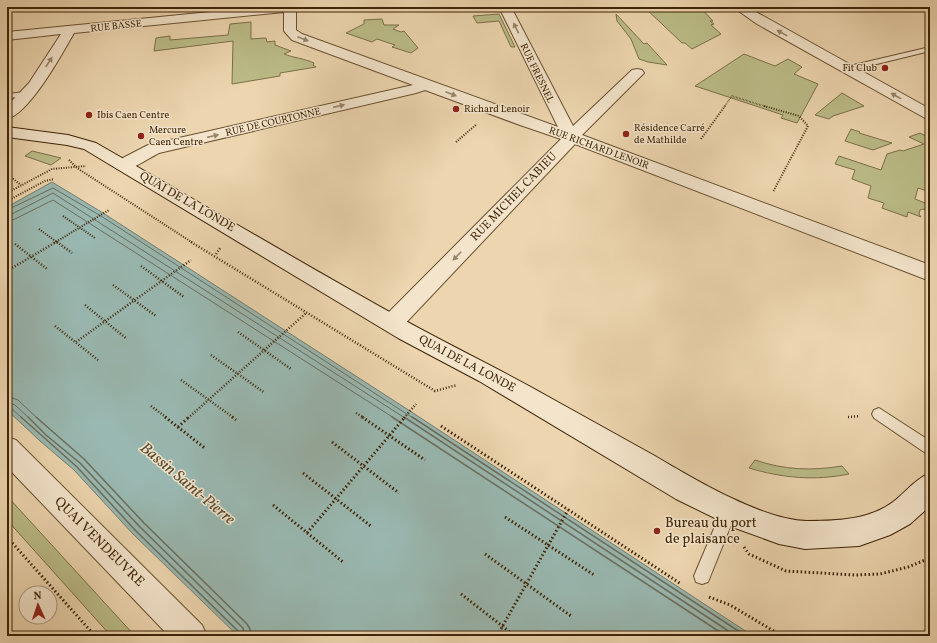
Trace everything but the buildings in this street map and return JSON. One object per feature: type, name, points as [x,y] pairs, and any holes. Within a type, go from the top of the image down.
[{"type":"street","name":"RUE RICHARD LENOIR","points":[[293,7],[290,31],[297,37],[526,122],[572,137],[930,273]]},
{"type":"street","name":"RUE BASSE","points":[[7,36],[259,9],[293,7]]},
{"type":"street","name":"RUE FRESNEL","points":[[505,7],[559,116],[572,137]]},
{"type":"street","points":[[741,8],[758,7]]},
{"type":"street","points":[[741,8],[930,115]]},
{"type":"street","points":[[7,114],[27,94],[70,30]]},
{"type":"street","name":"RUE MICHEL CABIEU","points":[[392,323],[572,137],[637,73]]},
{"type":"street","name":"RUE DE COURTONNE","points":[[123,165],[154,149],[416,89],[425,84]]},
{"type":"street","name":"QUAI DE LA LONDE","points":[[7,132],[68,140],[90,146],[392,323],[487,374],[686,489],[745,518],[779,530],[805,535],[859,532],[880,525],[900,514],[916,501],[930,486]]},
{"type":"street","name":"QUAI VENDEUVRE","points":[[7,448],[191,636]]},
{"type":"lane","points":[[848,69],[930,49]]},
{"type":"lane","points":[[7,96],[27,94]]},
{"type":"lane","points":[[879,414],[930,449]]},
{"type":"lane","points":[[702,576],[729,510]]},
{"type":"path","points":[[701,139],[732,96],[799,116],[808,126],[771,196]]},
{"type":"path","points":[[456,142],[478,123]]},
{"type":"path","points":[[7,193],[52,169],[76,168]]},
{"type":"path","points":[[7,174],[21,185]]},
{"type":"path","points":[[7,201],[45,181],[54,179]]},
{"type":"path","points":[[7,271],[109,210]]},
{"type":"path","points":[[63,216],[95,238]]},
{"type":"path","points":[[39,229],[72,253]]},
{"type":"path","points":[[15,244],[47,269]]},
{"type":"path","points":[[76,342],[191,260]]},
{"type":"path","points":[[141,266],[184,297]]},
{"type":"path","points":[[113,285],[156,316]]},
{"type":"path","points":[[7,288],[11,292]]},
{"type":"path","points":[[85,305],[127,338]]},
{"type":"path","points":[[178,427],[306,313]]},
{"type":"path","points":[[55,326],[98,360]]},
{"type":"path","points":[[238,332],[291,369]]},
{"type":"path","points":[[211,355],[265,393]]},
{"type":"path","points":[[181,380],[236,420]]},
{"type":"path","points":[[307,533],[416,404]]},
{"type":"path","points":[[151,406],[206,449]]},
{"type":"path","points":[[356,413],[424,460]]},
{"type":"path","points":[[441,426],[688,588]]},
{"type":"path","points":[[332,442],[399,493]]},
{"type":"path","points":[[303,473],[372,527]]},
{"type":"path","points":[[273,505],[343,562]]},
{"type":"path","points":[[497,636],[568,510]]},
{"type":"path","points":[[505,517],[594,575]]},
{"type":"path","points":[[7,537],[95,636]]},
{"type":"path","points":[[485,554],[571,616]]},
{"type":"path","points":[[461,594],[515,636]]},
{"type":"path","points":[[701,595],[730,604],[782,636]]},
{"type":"green space","points":[[644,7],[700,7],[713,21],[710,21],[714,24],[711,25],[721,34],[692,49],[685,43],[682,43]]},
{"type":"green space","points":[[499,14],[515,47],[511,47],[499,21],[477,23],[473,16]]},
{"type":"green space","points":[[616,14],[644,44],[647,43],[667,65],[639,59],[631,39],[617,21]]},
{"type":"green space","points":[[382,19],[384,25],[399,25],[393,29],[401,32],[404,31],[418,48],[411,53],[392,47],[395,45],[377,39],[372,42],[346,33],[364,24],[364,20]]},
{"type":"green space","points":[[251,22],[251,39],[266,38],[267,42],[275,41],[275,45],[291,51],[284,54],[310,61],[314,63],[313,65],[316,67],[280,73],[280,76],[232,84],[233,41],[154,51],[156,38],[170,36],[170,40],[228,35],[230,24]]},
{"type":"green space","points":[[744,54],[775,66],[788,59],[802,67],[794,74],[818,84],[797,123],[781,118],[783,115],[695,86]]},
{"type":"green space","points":[[842,93],[864,106],[833,116],[829,119],[815,115]]},
{"type":"green space","points":[[851,129],[860,132],[859,133],[892,143],[873,150],[845,141]]},
{"type":"green space","points":[[920,133],[930,138],[930,192],[918,188],[915,199],[930,205],[930,211],[923,209],[920,210],[919,214],[921,217],[908,212],[907,217],[882,208],[884,203],[868,198],[871,186],[852,179],[855,170],[835,164],[839,156],[881,170],[887,154],[900,150],[903,151],[924,144],[909,137]]},
{"type":"green space","points":[[32,151],[61,158],[51,165],[25,156]]},
{"type":"green space","points":[[755,460],[777,466],[798,469],[820,469],[842,466],[849,474],[811,478],[786,476],[749,468]]},
{"type":"green space","points":[[7,496],[135,636],[111,636],[7,520]]},
{"type":"water","name":"Bassin Saint-Pierre","points":[[52,182],[103,213],[410,411],[753,636],[238,636],[133,534],[74,470],[7,410],[7,207]]},
{"type":"place","name":"Fit Club","points":[[885,68]]},
{"type":"place","name":"Richard Lenoir","points":[[456,109]]},
{"type":"place","name":"Ibis Caen Centre","points":[[89,115]]},
{"type":"place","name":"Résidence Carré de Mathilde","points":[[626,134]]},
{"type":"place","name":"Mercure Caen Centre","points":[[141,136]]},
{"type":"place","name":"Bureau du port de plaisance","points":[[657,531]]}]
